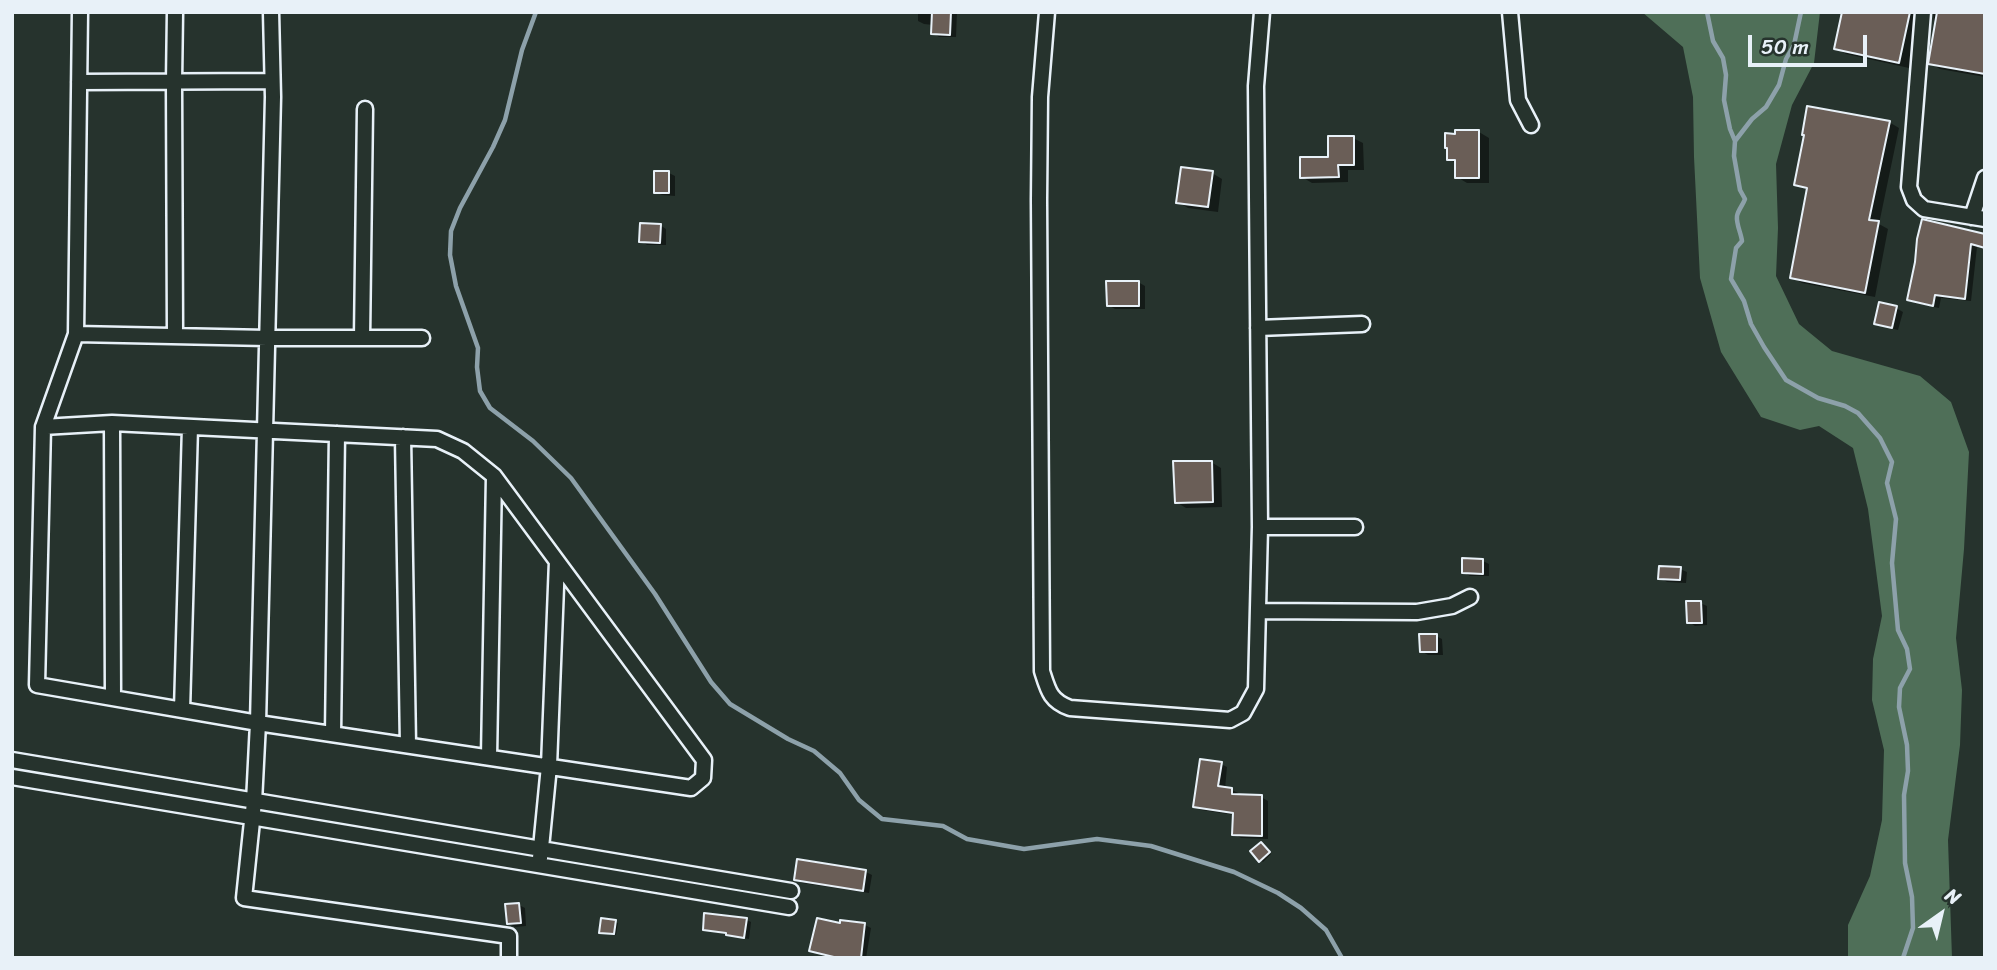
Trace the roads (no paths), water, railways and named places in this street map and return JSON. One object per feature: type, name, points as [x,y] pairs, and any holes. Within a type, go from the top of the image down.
[{"type":"street","points":[[43,427],[113,423],[404,437],[437,439],[463,451],[494,475],[704,760],[703,778],[691,788],[258,723],[37,685],[43,427],[76,334],[80,12]]},
{"type":"street","points":[[175,12],[175,336]]},
{"type":"street","points":[[271,12],[272,81],[258,723],[253,818],[244,898],[509,936],[509,958]]},
{"type":"street","points":[[1047,12],[1040,97],[1039,200],[1042,671],[1048,692],[1059,704],[1070,708],[1230,720],[1243,713],[1256,689],[1260,527],[1256,86],[1262,12]]},
{"type":"street","points":[[1510,12],[1518,100],[1531,125]]},
{"type":"street","points":[[1923,12],[1909,187],[1914,200],[1924,209],[1978,218],[1985,178]]},
{"type":"street","points":[[79,82],[272,81]]},
{"type":"street","points":[[362,338],[365,109]]},
{"type":"street","points":[[1258,328],[1362,324]]},
{"type":"street","points":[[76,334],[422,338]]},
{"type":"street","points":[[113,423],[113,698]]},
{"type":"street","points":[[182,710],[190,427]]},
{"type":"street","points":[[332,734],[337,434]]},
{"type":"street","points":[[404,437],[408,745]]},
{"type":"street","points":[[489,757],[494,475]]},
{"type":"street","points":[[1260,527],[1355,527]]},
{"type":"street","points":[[539,866],[549,766],[557,561]]},
{"type":"street","points":[[1258,611],[1418,612],[1452,606],[1471,597]]},
{"type":"street","points":[[12,760],[791,891]]},
{"type":"street","points":[[12,777],[789,907]]},
{"type":"waterway","points":[[536,12],[522,50],[505,120],[451,231],[450,255],[456,286],[478,348],[480,391],[490,408],[533,441],[571,478],[655,594],[711,682],[730,704],[788,739],[814,751],[840,773],[859,800],[882,819],[943,826],[967,839],[1024,849],[1097,839],[1151,846],[1234,872],[1278,893],[1301,908],[1326,930],[1342,958]]},
{"type":"waterway","points":[[1707,12],[1713,41],[1723,58],[1726,75],[1724,100],[1735,141],[1734,156],[1740,190],[1745,199],[1737,216],[1742,241],[1736,248],[1731,279],[1744,301],[1751,324],[1786,380],[1818,398],[1858,413],[1880,438],[1892,462],[1887,483],[1896,519],[1892,563],[1898,630],[1907,649],[1910,669],[1900,688],[1899,707],[1907,745],[1908,771],[1904,795],[1905,863],[1912,897],[1913,928],[1903,958]]},
{"type":"waterway","points":[[1735,141],[1752,119],[1766,107],[1779,85],[1786,59],[1794,45],[1801,12]]}]
